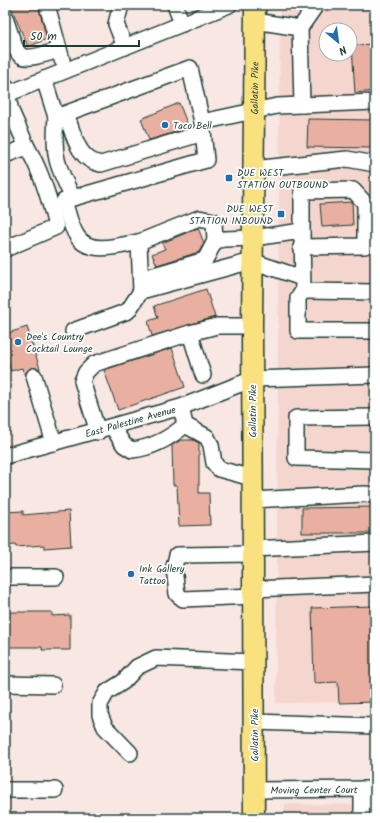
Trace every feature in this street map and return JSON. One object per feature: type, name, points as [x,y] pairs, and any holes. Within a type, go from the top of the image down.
[{"type":"main road","name":"Gallatin Pike","points":[[254,818],[252,261],[255,13]]},
{"type":"street","points":[[47,5],[64,71]]},
{"type":"street","points":[[121,5],[116,24],[125,47]]},
{"type":"street","points":[[175,5],[182,24]]},
{"type":"street","points":[[141,285],[205,260],[215,241],[214,221],[199,218],[138,242],[102,248],[84,243],[77,236],[63,201],[27,147],[11,110],[6,91],[44,79],[229,5]]},
{"type":"street","points":[[302,105],[300,28],[316,5]]},
{"type":"street","points":[[255,13],[300,28]]},
{"type":"street","points":[[5,18],[18,54],[23,58],[31,59],[59,50]]},
{"type":"street","points":[[61,116],[190,68],[202,127],[206,160],[63,201]]},
{"type":"street","points":[[44,79],[78,148],[92,162],[101,164],[202,127],[277,106],[375,102]]},
{"type":"street","points":[[5,249],[56,227],[63,201],[54,144],[61,116]]},
{"type":"street","points":[[5,155],[27,147]]},
{"type":"street","points":[[253,169],[347,159],[375,164]]},
{"type":"street","points":[[301,247],[366,246],[364,203],[353,190],[302,191],[301,247],[303,285],[298,298],[298,331],[375,331]]},
{"type":"street","points":[[215,241],[225,238],[253,238],[302,231]]},
{"type":"street","points":[[73,331],[128,311],[141,285],[138,242]]},
{"type":"street","points":[[141,285],[252,261],[303,285],[375,292]]},
{"type":"street","points":[[98,432],[82,382],[86,372],[94,364],[190,333],[217,326],[252,326]]},
{"type":"street","points":[[190,333],[203,375]]},
{"type":"street","name":"East Palestine Avenue","points":[[5,456],[113,428],[181,407],[253,379],[375,375]]},
{"type":"street","points":[[34,376],[54,443]]},
{"type":"street","points":[[181,407],[185,425],[207,437],[211,445],[214,463],[219,469],[252,478]]},
{"type":"street","points":[[375,417],[296,418],[296,458],[375,460]]},
{"type":"street","points":[[113,428],[124,445],[132,450],[142,449],[170,437],[185,425]]},
{"type":"street","points":[[252,500],[364,494],[375,495]]},
{"type":"street","points":[[375,543],[252,552],[177,555],[174,567],[177,594],[183,599],[253,592],[375,584]]},
{"type":"street","points":[[5,577],[56,577]]},
{"type":"street","points":[[130,753],[105,727],[100,715],[100,704],[107,692],[123,682],[137,667],[156,658],[253,662]]},
{"type":"street","points":[[5,684],[53,685]]},
{"type":"street","points":[[254,722],[375,726]]},
{"type":"street","points":[[362,818],[368,789]]},
{"type":"street","name":"Moving Center Court","points":[[254,790],[368,789]]},
{"type":"street","points":[[5,790],[55,790]]},
{"type":"shaded area","points":[[280,5],[375,5],[375,702],[276,703]]},
{"type":"shaded area","points":[[285,804],[375,805],[375,818],[284,818]]},
{"type":"building","points":[[10,5],[38,5],[47,39],[28,47]]},
{"type":"building","points":[[375,44],[375,91],[355,93],[353,62],[358,62],[358,45]]},
{"type":"building","name":"Taco Bell","points":[[179,103],[189,128],[149,140],[141,119]]},
{"type":"building","points":[[308,119],[375,120],[375,148],[307,147]]},
{"type":"building","points":[[352,202],[353,225],[322,227],[320,204]]},
{"type":"building","points":[[198,228],[204,243],[199,252],[157,265],[152,254],[165,249],[162,243]]},
{"type":"building","points":[[206,289],[215,317],[152,336],[148,321],[158,318],[154,306]]},
{"type":"building","name":"Dee's Country Cocktail Lounge","points":[[27,327],[40,369],[31,368],[24,374],[22,368],[11,371],[5,351],[5,334]]},
{"type":"building","points":[[172,348],[185,387],[118,410],[104,370]]},
{"type":"building","points":[[181,440],[193,440],[199,443],[199,493],[209,493],[210,525],[179,526],[177,485],[173,485],[172,445]]},
{"type":"building","points":[[375,507],[375,533],[302,533],[302,508]]},
{"type":"building","points":[[23,511],[23,515],[69,511],[71,546],[44,548],[44,545],[16,547],[15,545],[5,546],[5,512]]},
{"type":"building","points":[[375,606],[375,702],[339,703],[338,682],[314,683],[312,608]]},
{"type":"building","points":[[5,612],[52,612],[52,616],[70,615],[70,650],[42,650],[42,647],[5,647]]},
{"type":"place","name":"Taco Bell","points":[[165,125]]},
{"type":"place","name":"DUE WEST STATION OUTBOUND","points":[[229,178]]},
{"type":"place","name":"DUE WEST STATION INBOUND","points":[[281,214]]},
{"type":"place","name":"Dee's Country Cocktail Lounge","points":[[18,342]]},
{"type":"place","name":"Ink Gallery Tattoo","points":[[131,574]]}]
